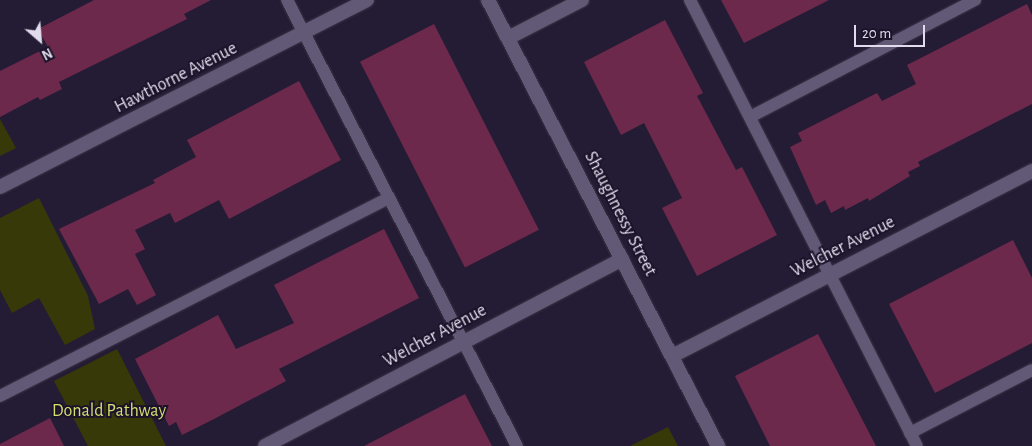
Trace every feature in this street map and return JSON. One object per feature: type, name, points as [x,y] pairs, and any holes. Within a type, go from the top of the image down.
[{"type":"street","name":"Hawthorne Avenue","points":[[0,187],[304,34],[367,0]]},
{"type":"street","name":"Shaughnessy Street","points":[[488,0],[718,446]]},
{"type":"street","points":[[508,38],[582,0]]},
{"type":"street","name":"Welcher Avenue","points":[[672,356],[1032,171]]},
{"type":"street","name":"Welcher Avenue","points":[[265,446],[622,259]]},
{"type":"lane","points":[[287,0],[517,446]]},
{"type":"lane","points":[[690,0],[917,446]]},
{"type":"lane","points":[[750,117],[975,0]]},
{"type":"lane","points":[[0,396],[389,198]]},
{"type":"lane","points":[[910,433],[1032,370]]},
{"type":"green space","points":[[0,119],[16,148],[0,156]]},
{"type":"green space","points":[[39,198],[88,296],[95,329],[65,345],[39,298],[12,313],[0,290],[0,218]]},
{"type":"green space","name":"Donald Pathway","points":[[117,349],[166,446],[88,446],[54,381]]},
{"type":"green space","points":[[668,427],[678,446],[630,446]]},
{"type":"building","points":[[94,0],[211,0],[184,14],[187,19],[59,82],[62,89],[40,100],[38,97],[0,117],[0,71],[48,47],[38,29]]},
{"type":"building","points":[[721,0],[829,0],[744,43]]},
{"type":"building","points":[[1027,4],[1032,15],[1032,104],[918,162],[920,166],[908,172],[910,176],[869,201],[868,198],[845,210],[844,206],[831,213],[825,200],[816,205],[790,147],[802,141],[798,133],[877,93],[882,101],[916,84],[907,65]]},
{"type":"building","points":[[665,20],[703,93],[697,96],[736,170],[742,167],[777,235],[697,276],[662,208],[682,198],[644,123],[621,135],[584,62]]},
{"type":"building","points":[[434,24],[539,230],[465,268],[360,62]]},
{"type":"building","points":[[299,81],[341,160],[229,219],[219,200],[175,223],[170,213],[135,230],[145,249],[135,254],[156,295],[137,305],[128,289],[99,304],[59,229],[155,183],[153,180],[196,157],[187,140]]},
{"type":"building","points":[[384,229],[419,298],[279,369],[286,381],[214,419],[182,435],[176,422],[169,426],[135,359],[218,315],[236,349],[294,323],[274,285]]},
{"type":"building","points":[[1013,240],[1032,278],[1032,343],[935,393],[889,304]]},
{"type":"building","points":[[818,334],[876,446],[770,446],[735,376]]},
{"type":"building","points":[[465,394],[492,446],[364,446]]},
{"type":"building","points":[[50,418],[64,446],[0,446],[0,444]]}]
